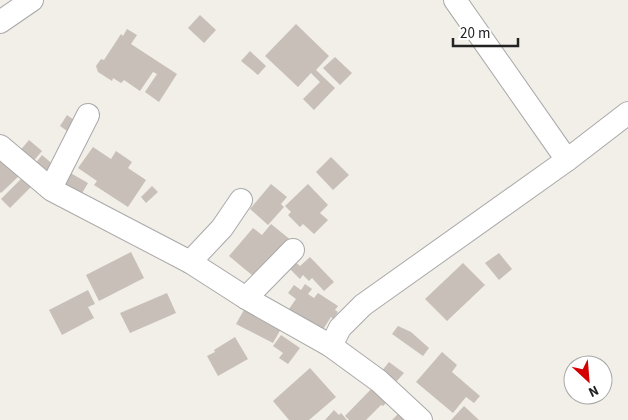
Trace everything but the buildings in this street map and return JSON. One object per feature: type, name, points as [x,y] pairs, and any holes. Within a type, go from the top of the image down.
[{"type":"street","points":[[0,22],[32,0]]},
{"type":"street","points":[[455,0],[567,160]]},
{"type":"street","points":[[331,346],[340,328],[363,305],[567,160],[628,113]]},
{"type":"street","points":[[51,188],[88,115]]},
{"type":"street","points":[[0,146],[51,188],[190,262],[246,298],[331,346],[379,380],[421,420]]},
{"type":"street","points":[[190,262],[222,228],[241,200]]},
{"type":"street","points":[[246,298],[293,250]]}]
